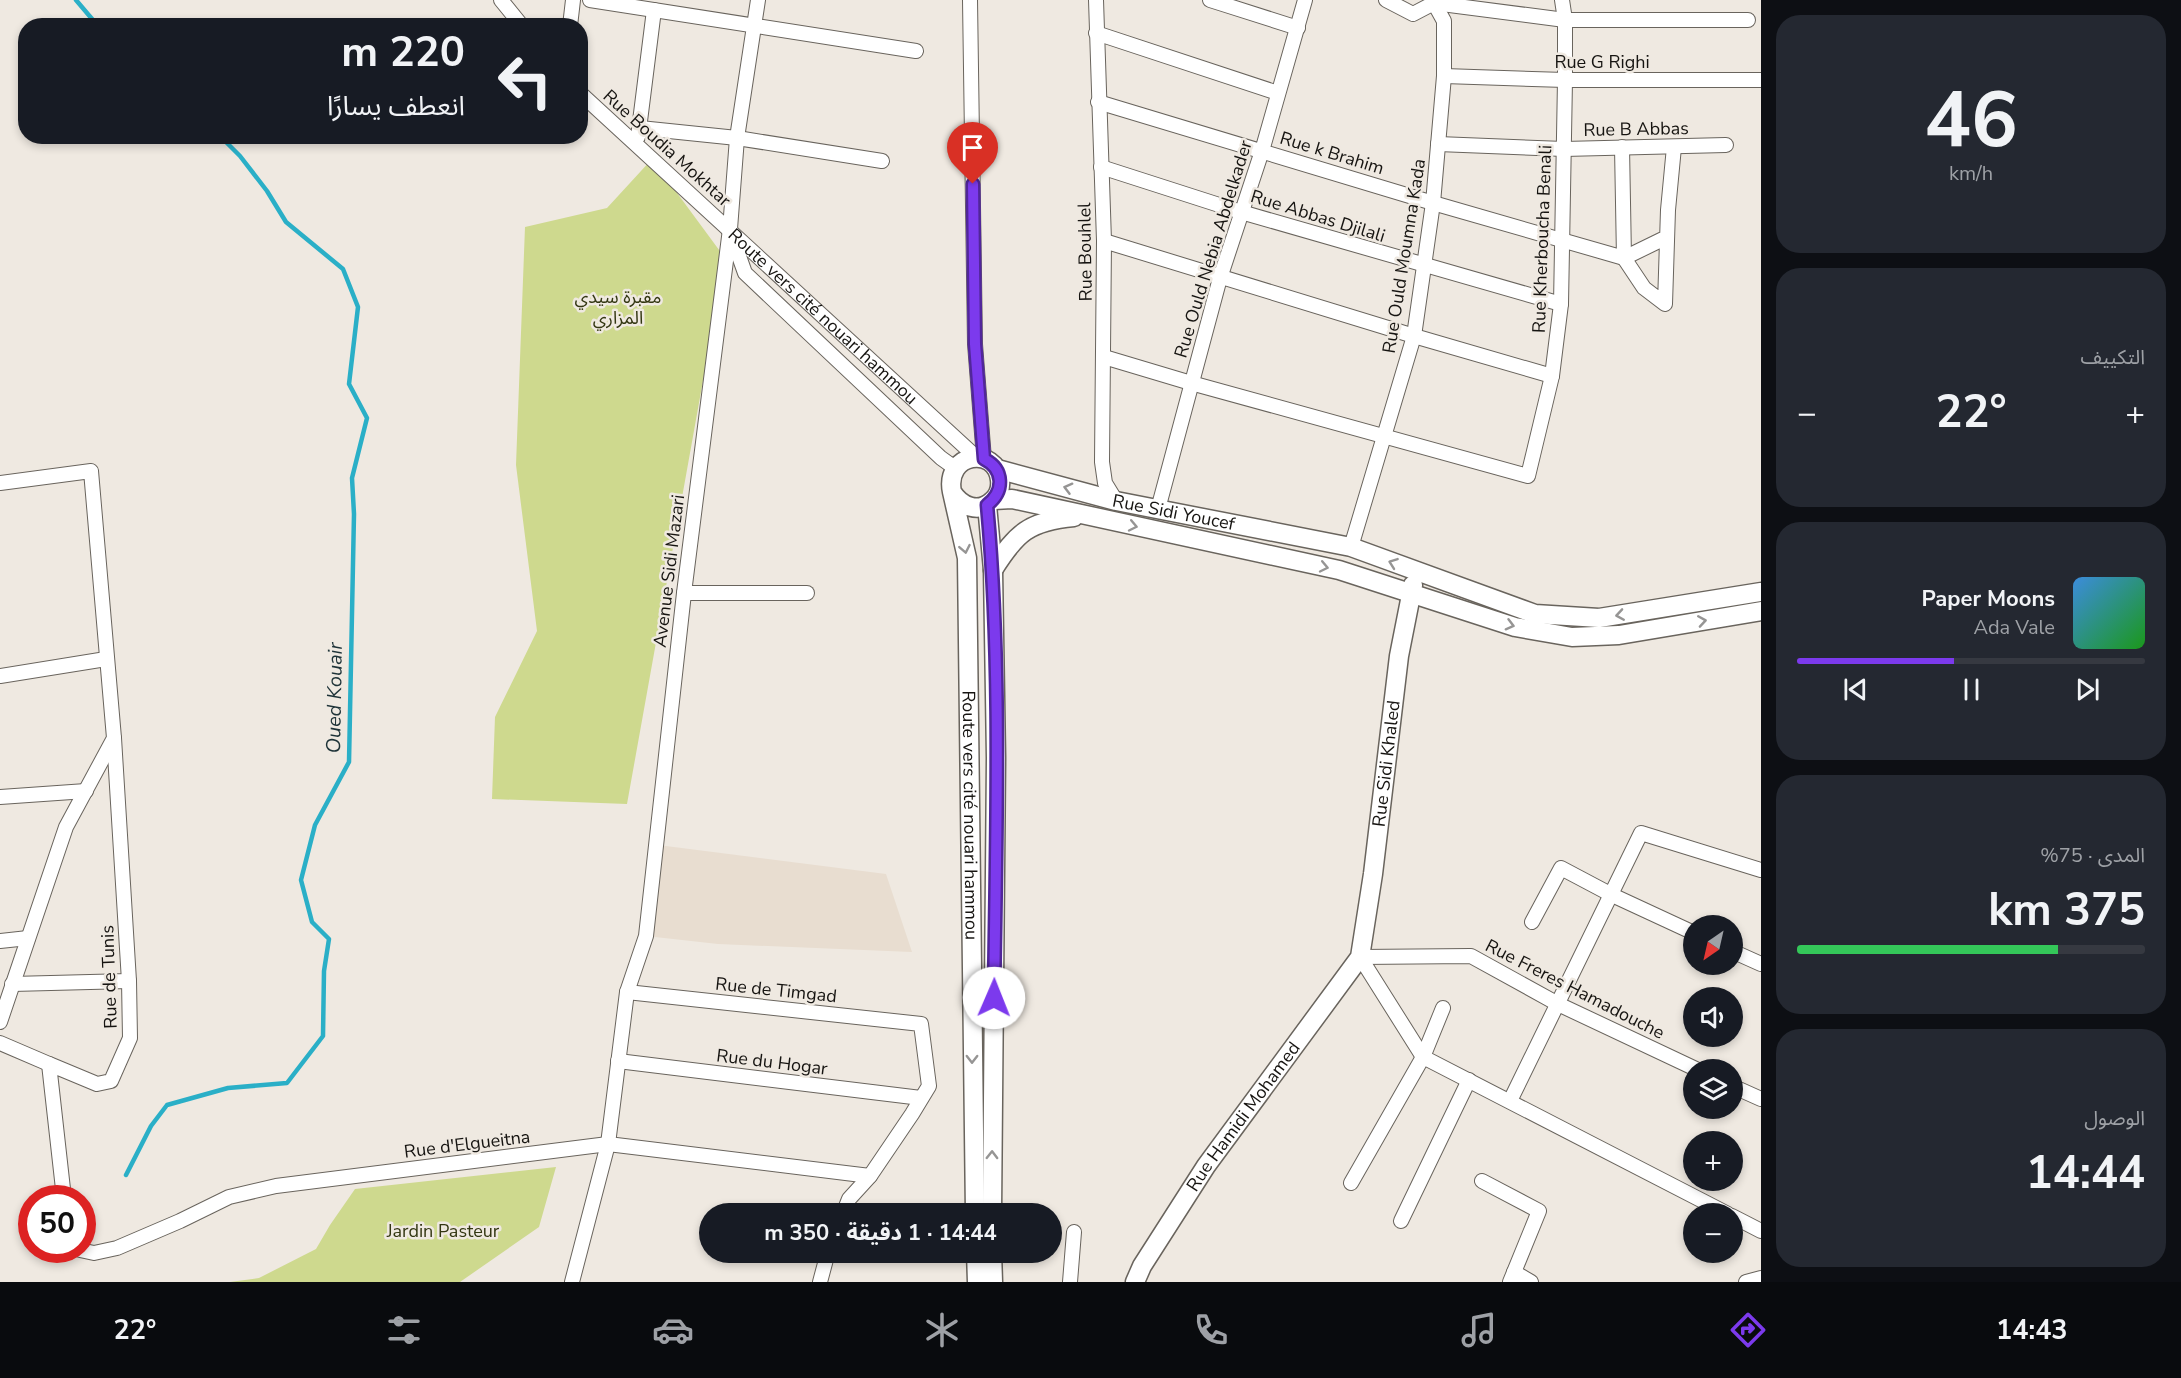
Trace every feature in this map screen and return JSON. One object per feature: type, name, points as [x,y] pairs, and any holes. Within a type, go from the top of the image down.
[{"type":"main road","points":[[990,502],[1001,485],[985,462],[960,462],[951,476],[952,492],[957,499],[971,507],[1012,499],[1339,570],[1410,595],[1515,627],[1572,637],[1619,634],[1761,611]]},
{"type":"main road","name":"Rue Sidi Youcef","points":[[985,462],[1116,501],[1352,547],[1535,614],[1599,618],[1761,592]]},
{"type":"main road","name":"Route vers cité nouari hammou","points":[[952,492],[967,558],[975,1203]]},
{"type":"main road","name":"Route vers cité nouari hammou","points":[[990,502],[996,770],[992,1203]]},
{"type":"main road","points":[[993,570],[1008,546],[1022,532],[1042,522],[1090,516]]},
{"type":"main road","name":"Rue Sidi Khaled","points":[[1360,957],[1373,874],[1399,656],[1410,595],[1417,572]]},
{"type":"main road","name":"Rue Hamidi Mohamed","points":[[1135,1282],[1142,1266],[1206,1166],[1360,957]]},
{"type":"main road","points":[[976,1263],[977,1282]]},
{"type":"main road","points":[[992,1263],[993,1282]]},
{"type":"street","points":[[501,0],[516,18]]},
{"type":"street","points":[[571,18],[573,0]]},
{"type":"street","points":[[590,0],[916,51]]},
{"type":"street","name":"Avenue Sidi Mazari","points":[[572,1282],[608,1144],[627,992],[646,936],[684,593],[730,229],[737,138],[758,0]]},
{"type":"street","points":[[970,0],[975,344],[985,462]]},
{"type":"street","name":"Rue Bouhlel","points":[[1095,0],[1104,241],[1102,462],[1105,483],[1116,501]]},
{"type":"street","points":[[1210,0],[1298,28]]},
{"type":"street","name":"Rue Ould Nebia Abdelkader","points":[[1158,509],[1220,278],[1262,151],[1305,0]]},
{"type":"street","points":[[1386,0],[1413,14],[1435,2],[1565,20],[1748,20]]},
{"type":"street","name":"Rue Kherboucha Benali","points":[[1385,437],[1528,476],[1552,376],[1561,304],[1565,81],[1565,20],[1562,0]]},
{"type":"street","name":"Rue Ould Moumna Kada","points":[[1352,547],[1414,336],[1433,203],[1444,76],[1444,21],[1435,2]]},
{"type":"street","points":[[636,144],[640,128],[654,10]]},
{"type":"street","points":[[1096,33],[1278,93]]},
{"type":"street","name":"Rue G Righi","points":[[1444,76],[1565,81],[1761,80]]},
{"type":"street","name":"Rue Boudia Mokhtar","points":[[588,100],[730,229]]},
{"type":"street","name":"Rue k Brahim","points":[[1098,102],[1624,258]]},
{"type":"street","points":[[640,128],[737,138],[882,161]]},
{"type":"street","name":"Rue B Abbas","points":[[1438,144],[1564,149],[1726,145]]},
{"type":"street","points":[[1622,147],[1624,258],[1644,288],[1665,304],[1667,237],[1674,147]]},
{"type":"street","name":"Rue Abbas Djilali","points":[[1101,167],[1241,212],[1561,304]]},
{"type":"street","name":"Route vers cité nouari hammou","points":[[730,229],[985,462]]},
{"type":"street","name":"Route vers cité nouari hammou","points":[[730,229],[745,273],[955,468]]},
{"type":"street","points":[[1624,258],[1667,237]]},
{"type":"street","points":[[1104,241],[1220,278],[1552,376]]},
{"type":"street","points":[[1104,357],[1385,437]]},
{"type":"street","name":"Rue de Tunis","points":[[0,483],[91,471],[114,738],[129,981],[130,1038],[111,1081],[97,1084],[49,1064]]},
{"type":"street","points":[[684,593],[807,593]]},
{"type":"street","points":[[0,676],[106,660]]},
{"type":"street","points":[[0,1022],[66,827],[114,738]]},
{"type":"street","points":[[0,797],[86,791]]},
{"type":"street","points":[[1510,1101],[1641,833],[1761,870]]},
{"type":"street","points":[[1532,922],[1561,868],[1683,928]]},
{"type":"street","points":[[0,941],[28,938]]},
{"type":"street","name":"Rue Freres Hamadouche","points":[[1360,957],[1471,956],[1558,1004],[1683,1063]]},
{"type":"street","points":[[1743,956],[1761,964]]},
{"type":"street","points":[[1360,957],[1423,1057],[1707,1203]]},
{"type":"street","points":[[12,984],[129,981]]},
{"type":"street","name":"Rue de Timgad","points":[[627,992],[921,1024],[929,1086],[921,1098]]},
{"type":"street","points":[[1351,1183],[1423,1057],[1443,1008]]},
{"type":"street","points":[[0,1043],[49,1064],[63,1185]]},
{"type":"street","name":"Rue du Hogar","points":[[618,1061],[921,1098]]},
{"type":"street","points":[[1401,1221],[1469,1080]]},
{"type":"street","points":[[1743,1091],[1761,1099]]},
{"type":"street","points":[[847,1203],[849,1198],[870,1176],[921,1098]]},
{"type":"street","name":"Rue d'Elgueitna","points":[[96,1253],[117,1248],[229,1197],[276,1186],[608,1144],[870,1176]]},
{"type":"street","points":[[1482,1180],[1539,1211],[1512,1277],[1531,1282]]},
{"type":"street","points":[[1743,1222],[1761,1231]]},
{"type":"street","points":[[1070,1282],[1074,1232]]},
{"type":"street","points":[[820,1282],[825,1263]]},
{"type":"street","points":[[1747,1282],[1761,1278]]},
{"type":"shaded area","points":[[658,845],[886,874],[912,952],[718,944],[646,936]]},
{"type":"green space","name":"مقبرة سيدي المزاري","points":[[652,159],[725,258],[627,804],[492,799],[495,717],[537,631],[516,465],[525,227],[607,208]]},
{"type":"green space","name":"Jardin Pasteur","points":[[556,1167],[539,1227],[460,1282],[230,1282],[259,1278],[316,1249],[355,1189]]},
{"type":"waterway","name":"Oued Kouair","points":[[76,0],[91,18]]},
{"type":"waterway","name":"Oued Kouair","points":[[126,1175],[151,1126],[167,1105],[228,1088],[287,1083],[323,1036],[324,971],[329,939],[312,922],[301,880],[315,825],[349,762],[354,514],[352,478],[367,418],[349,384],[358,307],[343,269],[286,222],[267,191],[228,144]]},
{"type":"route","points":[[973,184],[975,344],[984,459],[996,469],[1001,485],[999,493],[987,505],[993,570],[996,711],[994,998]]}]
